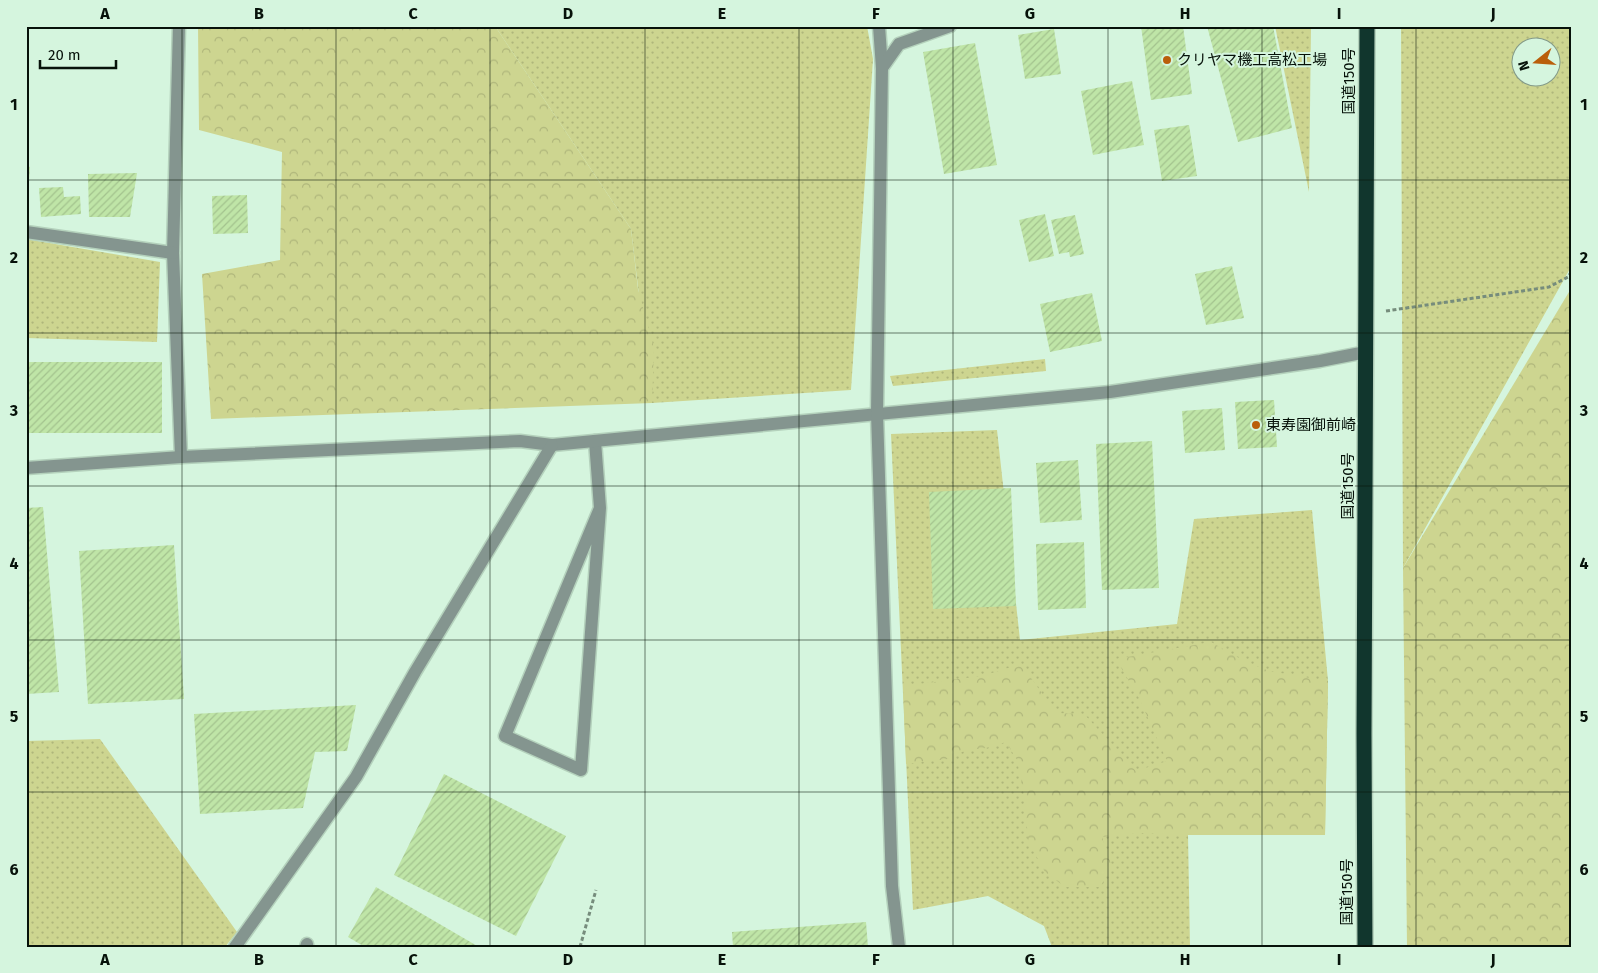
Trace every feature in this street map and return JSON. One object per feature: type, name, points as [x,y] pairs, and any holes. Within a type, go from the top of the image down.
[{"type":"highway","name":"国道150号","points":[[1365,947],[1364,714],[1367,26]]},
{"type":"street","points":[[179,26],[173,253],[181,457]]},
{"type":"street","points":[[879,26],[882,68],[877,413],[892,886],[899,947]]},
{"type":"street","points":[[882,68],[899,44],[950,26]]},
{"type":"street","points":[[26,232],[173,253]]},
{"type":"street","points":[[26,468],[181,457],[520,441],[552,445],[1110,392],[1320,361],[1366,352]]},
{"type":"street","points":[[595,441],[600,508],[581,770],[505,736],[600,508]]},
{"type":"street","points":[[235,947],[356,777],[415,672],[552,445]]},
{"type":"path","points":[[1366,314],[1549,287],[1568,277],[1572,271]]},
{"type":"path","points":[[580,947],[596,890]]},
{"type":"green space","points":[[198,26],[495,26],[631,229],[638,289],[654,348],[652,403],[211,419],[202,274],[280,260],[282,152],[199,130]]},
{"type":"green space","points":[[495,26],[867,26],[873,59],[851,390],[652,403],[631,229]]},
{"type":"green space","points":[[1275,26],[1311,26],[1309,192]]},
{"type":"green space","points":[[1401,26],[1572,26],[1572,265],[1403,568]]},
{"type":"green space","points":[[26,239],[160,262],[157,342],[26,338]]},
{"type":"green space","points":[[1572,287],[1572,947],[1407,947],[1403,568]]},
{"type":"green space","points":[[1045,359],[1046,371],[893,386],[890,376]]},
{"type":"green space","points":[[997,430],[1020,640],[1177,624],[1194,519],[1312,510],[1328,681],[1325,835],[1188,835],[1190,947],[1052,947],[1044,926],[988,896],[913,910],[891,434]]},
{"type":"green space","points":[[1211,642],[1246,662],[1269,671],[1328,681],[1325,835],[1140,833],[1102,837],[1111,864],[1101,887],[1065,887],[1045,872],[1028,841],[1025,799],[1017,760],[1006,742],[986,748],[966,750],[948,759],[906,764],[903,686],[982,676],[1021,664],[1056,713],[1084,714],[1136,771],[1167,761],[1139,698],[1116,659]]},
{"type":"green space","points":[[100,739],[237,932],[225,947],[26,947],[26,741]]},
{"type":"building","name":"クリヤマ機工高松工場","points":[[1141,26],[1183,26],[1192,94],[1151,100]]},
{"type":"building","points":[[1207,26],[1273,26],[1292,128],[1238,142]]},
{"type":"building","points":[[1054,29],[1061,74],[1025,79],[1018,35]]},
{"type":"building","points":[[975,43],[997,165],[944,174],[923,52]]},
{"type":"building","points":[[1132,81],[1144,145],[1093,155],[1081,91]]},
{"type":"building","points":[[1189,125],[1197,176],[1162,181],[1154,130]]},
{"type":"building","points":[[26,166],[30,167],[28,196],[26,196]]},
{"type":"building","points":[[137,173],[130,217],[89,217],[88,174]]},
{"type":"building","points":[[63,187],[64,197],[80,196],[81,214],[41,217],[39,188]]},
{"type":"building","points":[[247,195],[248,233],[213,234],[212,196]]},
{"type":"building","points":[[1045,214],[1054,256],[1029,262],[1019,220]]},
{"type":"building","points":[[1075,215],[1084,254],[1070,257],[1069,252],[1059,254],[1051,220]]},
{"type":"building","points":[[1232,266],[1244,318],[1206,325],[1195,274]]},
{"type":"building","points":[[1092,293],[1102,341],[1050,352],[1040,304]]},
{"type":"building","points":[[26,362],[162,362],[162,433],[26,433]]},
{"type":"building","name":"東寿園御前崎","points":[[1274,400],[1277,447],[1238,449],[1235,402]]},
{"type":"building","points":[[1222,408],[1225,450],[1185,453],[1182,411]]},
{"type":"building","points":[[1152,441],[1159,588],[1102,590],[1096,444]]},
{"type":"building","points":[[1078,460],[1082,520],[1040,523],[1036,463]]},
{"type":"building","points":[[1011,488],[1016,606],[933,609],[929,492]]},
{"type":"building","points":[[43,507],[59,692],[26,694],[26,508]]},
{"type":"building","points":[[1084,542],[1086,608],[1038,610],[1036,544]]},
{"type":"building","points":[[174,545],[184,699],[88,704],[79,551]]},
{"type":"building","points":[[356,705],[347,751],[315,752],[303,808],[200,814],[194,714]]},
{"type":"building","points":[[444,774],[566,836],[516,936],[394,875]]},
{"type":"building","points":[[376,887],[479,947],[365,947],[348,937]]},
{"type":"building","points":[[866,922],[868,947],[733,947],[732,932]]},
{"type":"place","name":"クリヤマ機工高松工場","points":[[1167,60]]},
{"type":"place","name":"東寿園御前崎","points":[[1256,425]]}]
